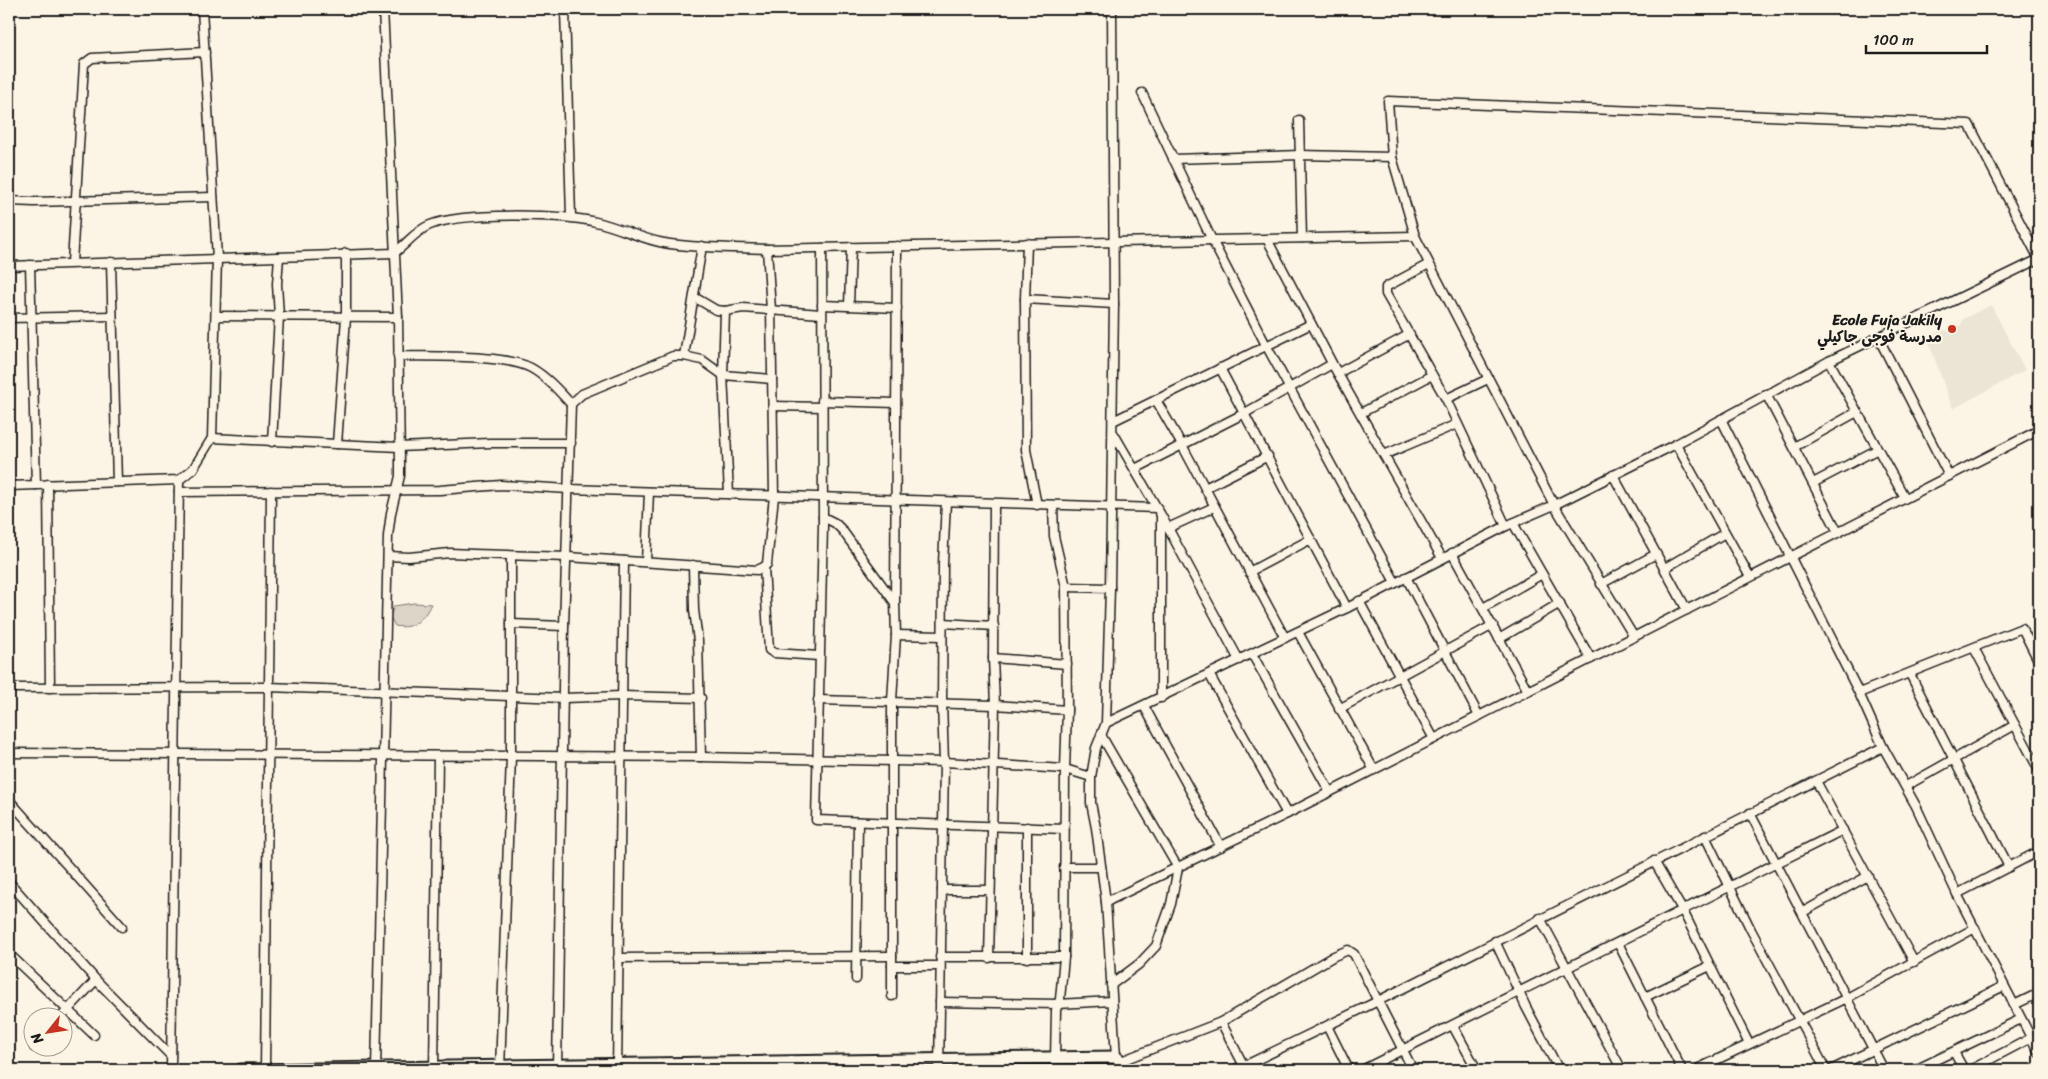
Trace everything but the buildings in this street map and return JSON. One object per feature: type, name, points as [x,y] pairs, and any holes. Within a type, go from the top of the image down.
[{"type":"main road","points":[[241,1070],[939,1065],[1055,1058],[1120,1063]]},
{"type":"street","points":[[9,486],[180,480],[193,469],[212,438],[217,258],[202,9]]},
{"type":"street","points":[[376,1069],[388,556],[391,513],[400,476],[398,447],[398,317],[383,9]]},
{"type":"street","points":[[565,9],[571,217]]},
{"type":"street","points":[[1112,9],[1114,304],[1110,588],[1106,723],[1096,748],[1091,777],[1091,803],[1106,902],[1112,1002],[1120,1063],[1221,1022],[1334,956],[1348,950],[1354,954],[1413,1070]]},
{"type":"street","points":[[72,264],[84,64],[86,60],[92,58],[205,52]]},
{"type":"street","points":[[1142,94],[1212,240],[1266,346],[1395,582]]},
{"type":"street","points":[[1106,723],[1347,608],[1509,525],[1554,506],[1676,444],[1829,361],[2039,259],[1969,124],[1388,100],[1392,157],[1415,236],[1554,506],[1634,637]]},
{"type":"street","points":[[1299,120],[1302,238]]},
{"type":"street","points":[[1173,159],[1300,154],[1392,157]]},
{"type":"street","points":[[9,201],[214,196]]},
{"type":"street","points":[[9,266],[346,253],[394,253],[414,234],[440,222],[462,218],[571,217],[621,229],[658,242],[767,249],[1415,236]]},
{"type":"street","points":[[1267,239],[1332,364],[1442,558]]},
{"type":"street","points":[[1027,243],[1025,299],[1026,450],[1037,505]]},
{"type":"street","points":[[684,356],[702,246]]},
{"type":"street","points":[[892,996],[894,761],[892,701],[896,635],[897,246]]},
{"type":"street","points":[[849,306],[851,247]]},
{"type":"street","points":[[822,248],[823,517],[816,820],[1064,829]]},
{"type":"street","points":[[388,556],[409,557],[450,553],[511,557],[568,557],[757,570],[764,567],[767,564],[774,496],[771,310],[767,249]]},
{"type":"street","points":[[337,444],[346,317],[346,253]]},
{"type":"street","points":[[272,442],[279,316],[277,284],[279,256]]},
{"type":"street","points":[[110,262],[117,482]]},
{"type":"street","points":[[1429,264],[1385,290],[1446,399],[1509,525],[1560,603],[1591,659]]},
{"type":"street","points":[[30,265],[36,485]]},
{"type":"street","points":[[694,297],[716,310],[725,311],[743,308],[771,310],[822,309],[849,306],[897,308]]},
{"type":"street","points":[[1025,299],[1114,304]]},
{"type":"street","points":[[725,311],[723,375],[729,494]]},
{"type":"street","points":[[9,318],[112,316]]},
{"type":"street","points":[[216,316],[398,317]]},
{"type":"street","points":[[1113,421],[1311,324]]},
{"type":"street","points":[[1338,373],[1410,334]]},
{"type":"street","points":[[1878,337],[1949,476]]},
{"type":"street","points":[[398,356],[512,361],[531,368],[546,378],[571,404]]},
{"type":"street","points":[[557,1067],[564,626],[568,557],[571,404],[574,398],[582,394],[629,376],[659,360],[673,356],[684,356],[702,360],[723,375],[772,379]]},
{"type":"street","points":[[1829,361],[1904,498]]},
{"type":"street","points":[[1135,469],[1245,413],[1332,364]]},
{"type":"street","points":[[1220,368],[1347,608]]},
{"type":"street","points":[[1361,413],[1432,375]]},
{"type":"street","points":[[1446,399],[1488,379]]},
{"type":"street","points":[[1766,394],[1838,532]]},
{"type":"street","points":[[1156,400],[1182,445],[1284,638]]},
{"type":"street","points":[[773,406],[896,403]]},
{"type":"street","points":[[1794,447],[1857,412]]},
{"type":"street","points":[[1721,419],[1859,693],[1883,747],[1906,786],[1957,894],[2039,1053]]},
{"type":"street","points":[[1384,455],[1458,424]]},
{"type":"street","points":[[1106,902],[1374,770],[2039,430]]},
{"type":"street","points":[[1113,432],[1159,511],[1239,660]]},
{"type":"street","points":[[212,438],[398,447],[452,444],[571,443]]},
{"type":"street","points":[[1676,444],[1750,577]]},
{"type":"street","points":[[1813,483],[1878,449]]},
{"type":"street","points":[[1205,488],[1268,456]]},
{"type":"street","points":[[1613,475],[1687,610]]},
{"type":"street","points":[[171,1070],[180,480]]},
{"type":"street","points":[[48,484],[50,688]]},
{"type":"street","points":[[180,492],[440,490],[501,485],[570,490],[1112,507],[1159,511]]},
{"type":"street","points":[[265,1070],[271,491]]},
{"type":"street","points":[[646,562],[649,492]]},
{"type":"street","points":[[939,1065],[944,762],[942,636],[946,502]]},
{"type":"street","points":[[989,958],[996,705],[993,658],[994,504]]},
{"type":"street","points":[[1053,505],[1054,536],[1066,587],[1067,710],[1064,829],[1064,956],[1056,1010],[1055,1058]]},
{"type":"street","points":[[1168,528],[1214,507]]},
{"type":"street","points":[[1159,511],[1161,698]]},
{"type":"street","points":[[823,517],[835,523],[842,530],[895,603]]},
{"type":"street","points":[[1665,568],[1725,533]]},
{"type":"street","points":[[1249,572],[1311,539]]},
{"type":"street","points":[[1452,553],[1528,691]]},
{"type":"street","points":[[1601,584],[1656,554]]},
{"type":"street","points":[[500,1068],[511,756],[511,557]]},
{"type":"street","points":[[617,1067],[624,561]]},
{"type":"street","points":[[693,565],[701,757]]},
{"type":"street","points":[[764,567],[769,650],[774,653],[819,656]]},
{"type":"street","points":[[1483,608],[1542,574]]},
{"type":"street","points":[[1406,577],[1479,716]]},
{"type":"street","points":[[1066,587],[1110,588]]},
{"type":"street","points":[[1359,601],[1434,739]]},
{"type":"street","points":[[1499,639],[1560,603]]},
{"type":"street","points":[[943,623],[994,626]]},
{"type":"street","points":[[511,624],[564,626]]},
{"type":"street","points":[[1339,709],[1492,625]]},
{"type":"street","points":[[1859,693],[2022,628],[2039,662]]},
{"type":"street","points":[[1298,632],[1374,770]]},
{"type":"street","points":[[896,635],[942,636]]},
{"type":"street","points":[[1974,648],[2039,770]]},
{"type":"street","points":[[1252,654],[1330,792]]},
{"type":"street","points":[[993,658],[1066,664]]},
{"type":"street","points":[[1209,674],[1287,814]]},
{"type":"street","points":[[1910,674],[1952,760],[2009,867]]},
{"type":"street","points":[[9,688],[268,688],[510,694],[564,698],[622,696],[700,698]]},
{"type":"street","points":[[818,700],[996,705],[1067,710]]},
{"type":"street","points":[[1144,706],[1221,846]]},
{"type":"street","points":[[1906,786],[2016,725]]},
{"type":"street","points":[[1101,735],[1178,868],[1171,904],[1156,946],[1139,964],[1111,985]]},
{"type":"street","points":[[1233,1070],[1378,1001],[1883,747]]},
{"type":"street","points":[[9,753],[621,756],[816,759],[994,764],[1065,769],[1091,777]]},
{"type":"street","points":[[435,1068],[438,756]]},
{"type":"street","points":[[1816,780],[1914,962]]},
{"type":"street","points":[[9,800],[122,927]]},
{"type":"street","points":[[1750,813],[1884,1070]]},
{"type":"street","points":[[856,979],[858,822]]},
{"type":"street","points":[[1027,827],[1027,958]]},
{"type":"street","points":[[1362,1070],[1843,830]]},
{"type":"street","points":[[1705,836],[1826,1070]]},
{"type":"street","points":[[1957,894],[2039,851]]},
{"type":"street","points":[[1654,861],[1683,911],[1749,1044]]},
{"type":"street","points":[[1064,867],[1102,867]]},
{"type":"street","points":[[1803,912],[1868,876]]},
{"type":"street","points":[[9,882],[96,980],[171,1056]]},
{"type":"street","points":[[942,890],[990,890]]},
{"type":"street","points":[[1540,918],[1622,1070]]},
{"type":"street","points":[[1695,1070],[1847,998],[1975,928]]},
{"type":"street","points":[[1495,941],[1559,1070]]},
{"type":"street","points":[[1618,943],[1682,1070]]},
{"type":"street","points":[[9,954],[63,1006]]},
{"type":"street","points":[[618,958],[892,956]]},
{"type":"street","points":[[940,957],[1027,958],[1064,956]]},
{"type":"street","points":[[892,966],[940,966]]},
{"type":"street","points":[[1645,997],[1710,966]]},
{"type":"street","points":[[71,1006],[96,980]]},
{"type":"street","points":[[1831,1070],[2004,986]]},
{"type":"street","points":[[2014,1005],[2039,993]]},
{"type":"street","points":[[940,1002],[1058,1004],[1112,1002]]},
{"type":"street","points":[[72,1015],[94,1035]]},
{"type":"street","points":[[1915,1070],[2021,1019]]},
{"type":"street","points":[[1221,1022],[1244,1066]]},
{"type":"street","points":[[1327,1026],[1349,1070]]},
{"type":"street","points":[[1453,1026],[1477,1070]]},
{"type":"street","points":[[1970,1070],[2031,1038]]},
{"type":"street","points":[[1954,1052],[1964,1070]]},
{"type":"shaded area","points":[[1991,305],[2025,370],[1953,409],[1927,338],[1942,330],[1949,331],[1961,325],[1963,319]]},
{"type":"shaded area","points":[[414,603],[431,604],[417,622],[407,626],[395,626],[390,617],[394,606]]},
{"type":"place","name":"Ecole Fuja Jakily مدرسة فوجى جاكيلي","points":[[1952,329]]}]
